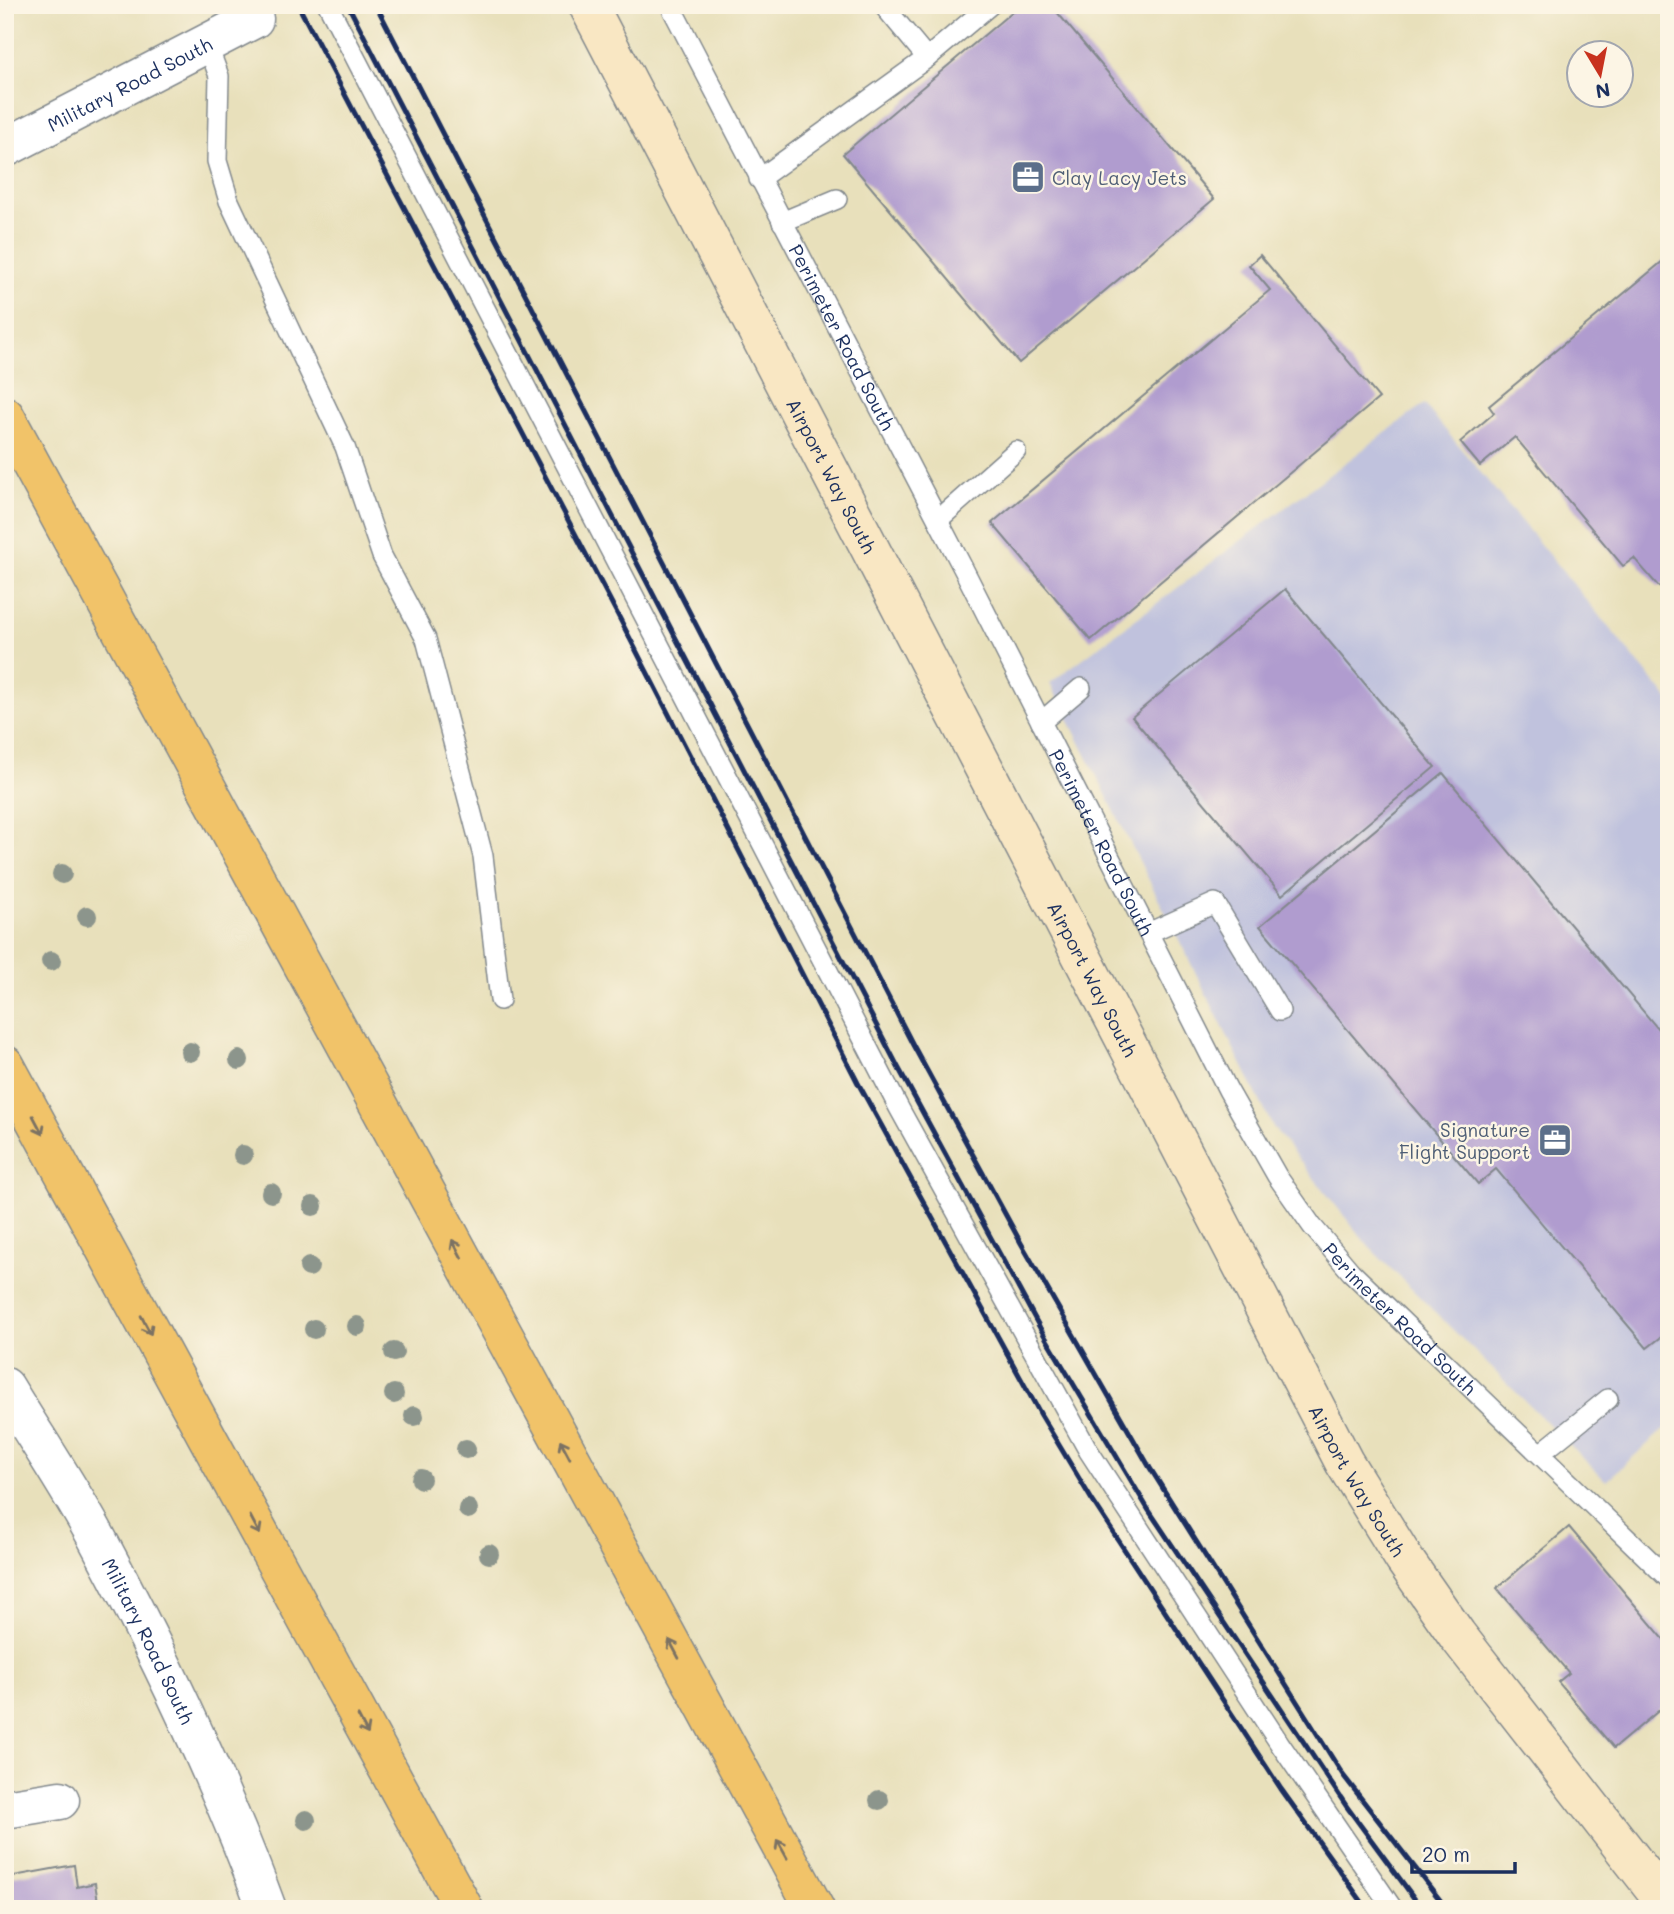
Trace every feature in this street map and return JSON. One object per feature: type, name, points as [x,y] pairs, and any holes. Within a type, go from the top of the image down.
[{"type":"highway","points":[[5,416],[815,1909]]},
{"type":"highway","points":[[5,1065],[464,1909]]},
{"type":"main road","name":"Airport Way South","points":[[588,5],[1344,1462],[1404,1559],[1457,1635],[1669,1907]]},
{"type":"street","name":"Military Road South","points":[[5,148],[254,19]]},
{"type":"street","name":"Military Road South","points":[[5,1387],[100,1544],[191,1725],[240,1837],[267,1909]]},
{"type":"street","points":[[5,1809],[60,1800]]},
{"type":"lane","points":[[328,5],[899,1108],[1088,1450],[1280,1744],[1393,1909]]},
{"type":"lane","name":"Perimeter Road South","points":[[670,5],[1228,1090],[1277,1177],[1312,1226],[1352,1272],[1669,1579]]},
{"type":"lane","points":[[883,5],[927,58]]},
{"type":"lane","points":[[759,179],[927,58],[990,5]]},
{"type":"lane","points":[[207,44],[219,76],[217,161],[229,201],[345,447],[382,556],[426,639],[483,856],[500,1000]]},
{"type":"lane","points":[[782,222],[837,199]]},
{"type":"lane","points":[[937,520],[1016,451]]},
{"type":"lane","points":[[1041,722],[1081,688]]},
{"type":"lane","points":[[1148,933],[1215,903],[1280,1011]]},
{"type":"lane","points":[[1540,1454],[1608,1399]]},
{"type":"shaded area","points":[[1424,404],[1669,700],[1669,1425],[1606,1481],[1369,1247],[1273,1127],[1050,683]]},
{"type":"building","name":"Clay Lacy Jets","points":[[1020,5],[1051,5],[1214,199],[1019,363],[843,154]]},
{"type":"building","points":[[1260,255],[1379,398],[1091,640],[992,523],[1270,290],[1249,265]]},
{"type":"building","points":[[1669,256],[1669,579],[1659,587],[1634,558],[1623,566],[1515,437],[1480,466],[1460,442],[1494,413],[1489,406]]},
{"type":"building","points":[[1285,589],[1435,767],[1282,895],[1132,717]]},
{"type":"building","points":[[1443,773],[1669,1042],[1669,1331],[1647,1348],[1496,1169],[1478,1184],[1260,926]]},
{"type":"building","points":[[1569,1527],[1667,1643],[1669,1641],[1669,1702],[1614,1748],[1558,1682],[1569,1673],[1497,1588]]},
{"type":"building","points":[[74,1865],[77,1887],[95,1883],[99,1909],[13,1909],[8,1877]]},
{"type":"railway","points":[[298,5],[621,621],[858,1083],[1041,1415],[1092,1500],[1281,1789],[1367,1909]]},
{"type":"railway","points":[[348,5],[898,1067],[1040,1328],[1148,1509],[1347,1807],[1422,1909]]},
{"type":"railway","points":[[376,5],[913,1045],[1021,1243],[1150,1468],[1343,1775],[1447,1909]]},
{"type":"place","name":"Clay Lacy Jets","points":[[1028,177]]},
{"type":"place","name":"Signature Flight Support","points":[[1555,1140]]}]
